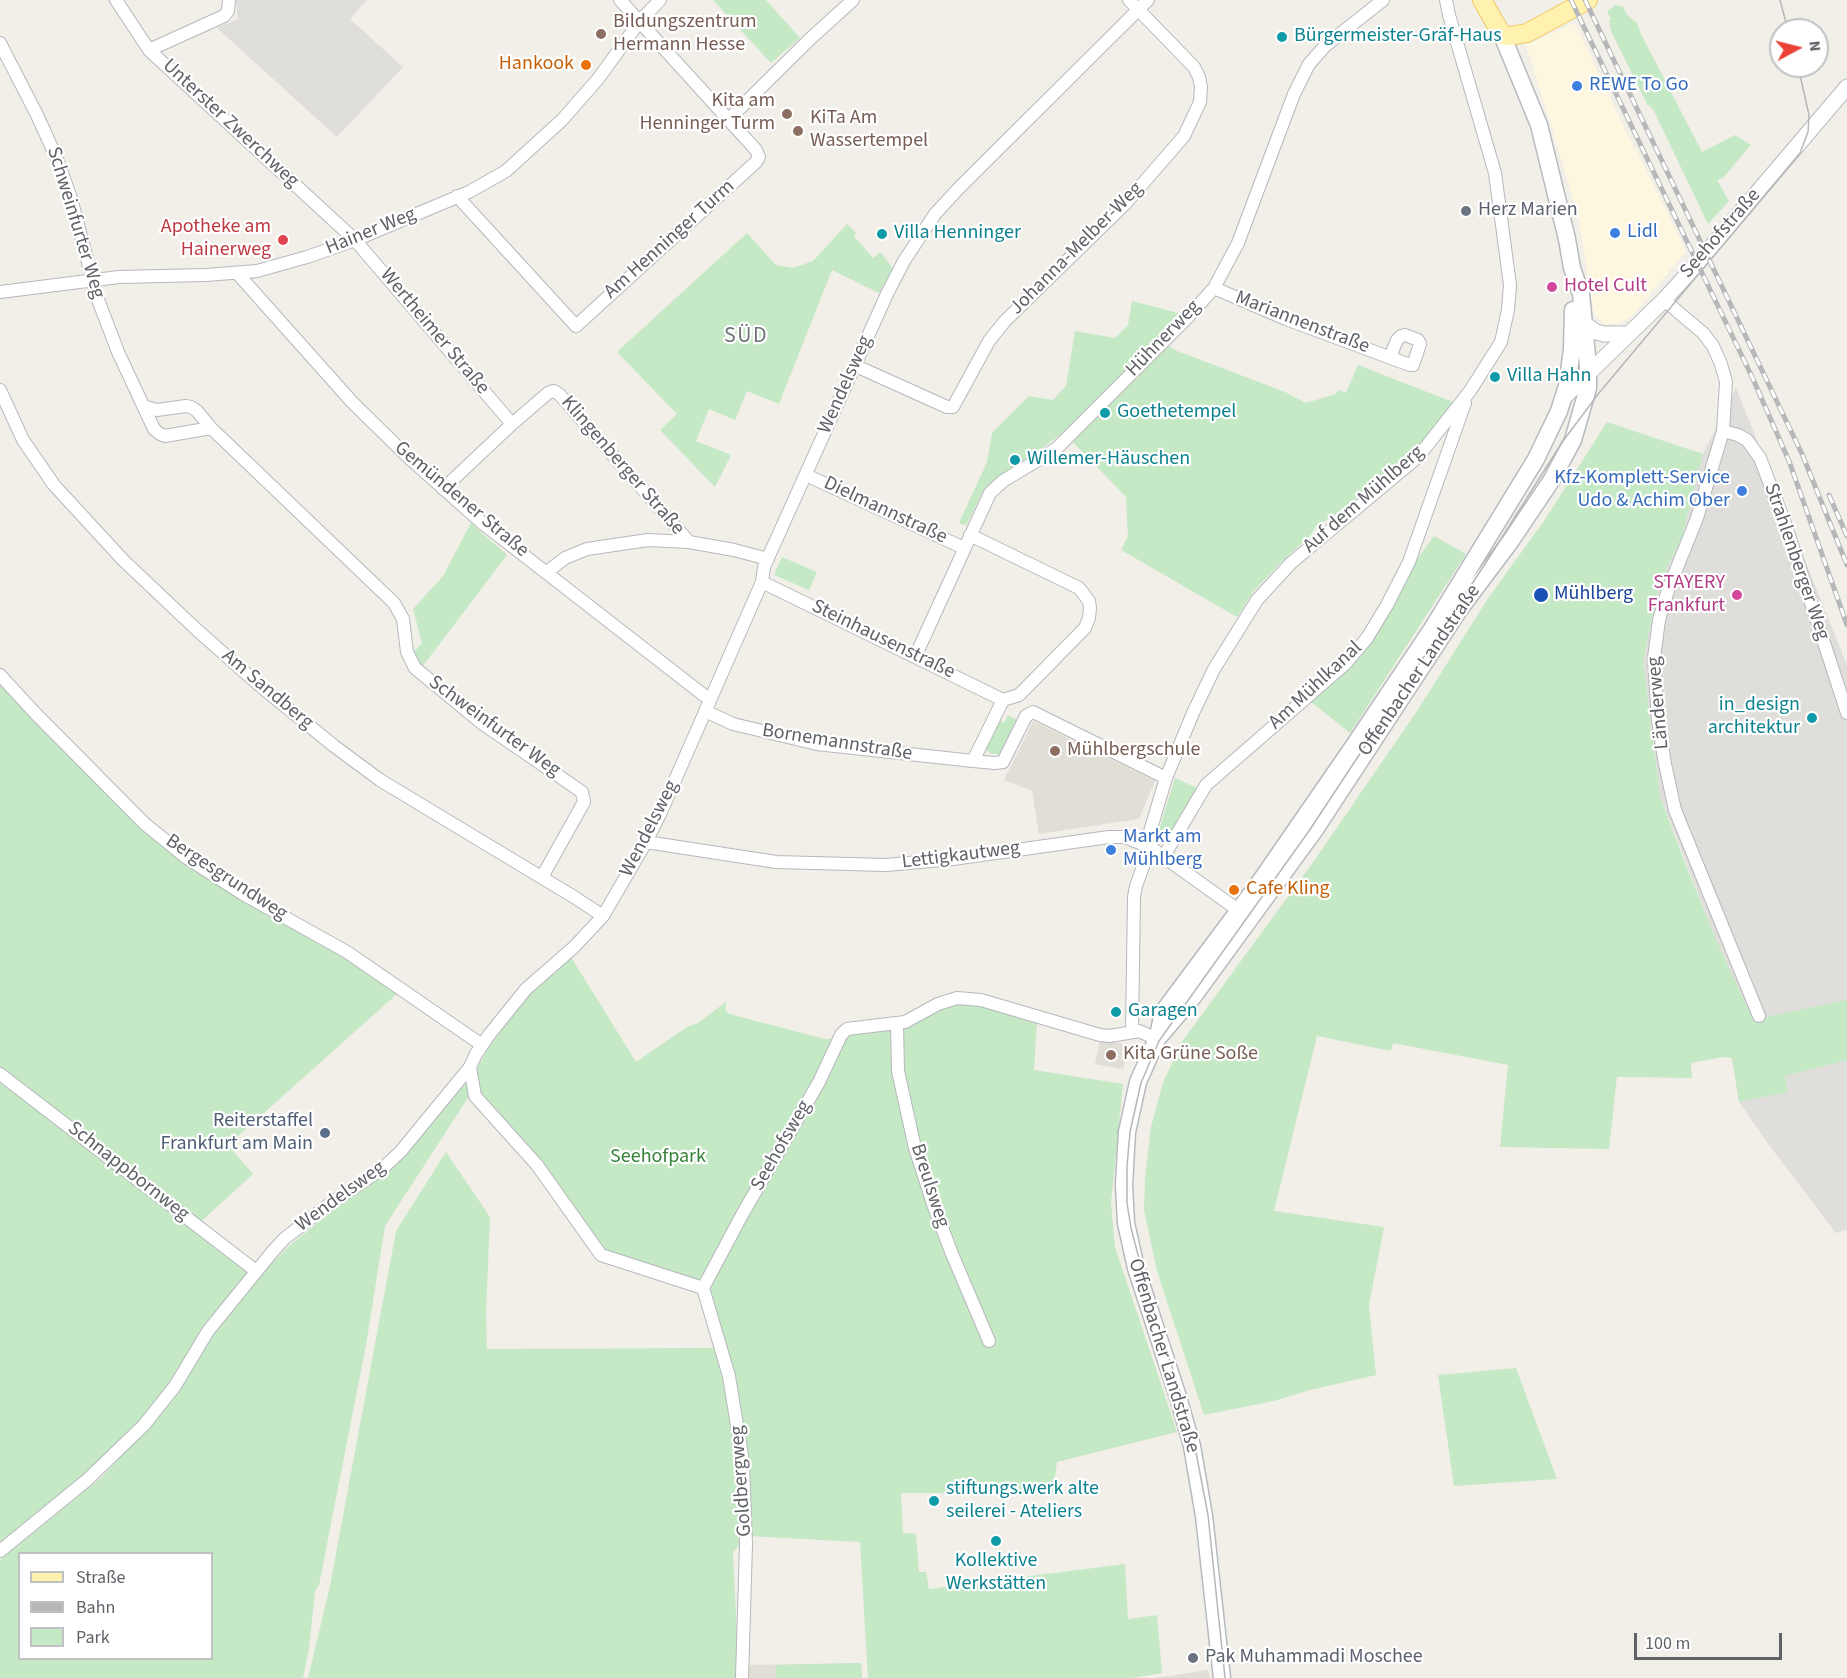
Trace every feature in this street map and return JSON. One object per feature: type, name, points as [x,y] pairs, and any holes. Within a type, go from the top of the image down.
[{"type":"main road","name":"Offenbacher Landstraße","points":[[1222,1678],[1204,1516],[1192,1446],[1136,1268],[1125,1211],[1124,1165],[1130,1114],[1138,1082],[1157,1040],[1193,997],[1432,628],[1548,435],[1563,398],[1569,378],[1574,333],[1572,268],[1567,239],[1539,125],[1502,35],[1482,0]]},
{"type":"main road","points":[[1502,35],[1515,36],[1527,33],[1588,0]]},
{"type":"main road","points":[[1514,64],[1527,33]]},
{"type":"main road","name":"Offenbacher Landstraße","points":[[1245,915],[1314,831],[1459,610],[1510,542],[1563,460],[1573,440],[1586,401],[1588,373],[1581,294],[1572,268]]},
{"type":"main road","points":[[1480,551],[1484,559],[1495,562]]},
{"type":"street","name":"Unterster Zwerchweg","points":[[116,0],[149,50],[355,240]]},
{"type":"street","points":[[149,50],[224,16],[228,11],[229,0]]},
{"type":"street","name":"Am Henninger Turm","points":[[457,196],[576,326],[756,162],[759,157],[756,150],[730,118],[620,0]]},
{"type":"street","name":"Hainer Weg","points":[[0,292],[91,279],[237,273],[283,264],[355,240],[457,196],[497,177],[550,132],[598,79],[640,21],[660,0]]},
{"type":"street","points":[[730,118],[853,0]]},
{"type":"street","points":[[1129,0],[1138,10]]},
{"type":"street","name":"Wendelsweg","points":[[0,1551],[87,1480],[144,1425],[165,1401],[208,1331],[285,1238],[383,1168],[401,1151],[470,1067],[482,1045],[526,989],[574,947],[603,916],[646,842],[762,582],[768,559],[895,277],[912,248],[935,214],[1001,144],[1148,0]]},
{"type":"street","name":"Hühnerweg","points":[[915,657],[970,535],[994,489],[1056,449],[1214,288],[1238,243],[1294,94],[1309,64],[1325,46],[1383,0]]},
{"type":"street","name":"Auf dem Mühlberg","points":[[1132,1031],[1136,886],[1166,778],[1214,669],[1257,600],[1291,564],[1418,457],[1470,391],[1501,342],[1508,310],[1510,285],[1495,173],[1446,0]]},
{"type":"street","name":"Johanna-Melber-Weg","points":[[856,366],[947,407],[953,407],[989,341],[1005,321],[1125,204],[1184,136],[1200,102],[1199,77],[1194,67],[1138,10]]},
{"type":"street","name":"Schweinfurter Weg","points":[[0,43],[57,159],[70,198],[91,279],[118,352],[154,429],[165,436],[211,428]]},
{"type":"street","name":"Seehofstraße","points":[[1563,398],[1664,300],[1847,87]]},
{"type":"street","name":"Wertheimer Straße","points":[[355,240],[512,424]]},
{"type":"street","name":"Gemündener Straße","points":[[237,273],[352,402],[443,489],[707,705]]},
{"type":"street","name":"Mariannenstraße","points":[[1214,288],[1286,319],[1390,357]]},
{"type":"street","name":"Länderweg","points":[[1664,300],[1703,333],[1713,346],[1726,382],[1723,431],[1694,526],[1662,611],[1655,646],[1654,673],[1663,754],[1675,810],[1759,1016]]},
{"type":"street","points":[[1585,324],[1596,332],[1604,334],[1627,334]]},
{"type":"street","name":"Am Sandberg","points":[[0,390],[23,440],[54,486],[123,560],[258,684],[380,780],[603,916]]},
{"type":"street","name":"Klingenberger Straße","points":[[512,424],[548,393],[554,391],[560,395],[689,542]]},
{"type":"street","name":"Am Mühlkanal","points":[[1164,856],[1206,785],[1345,664],[1367,638],[1387,605],[1414,549],[1470,391]]},
{"type":"street","name":"Schweinfurter Weg","points":[[143,406],[157,410],[191,407],[394,603],[403,619],[407,652],[415,668],[483,724],[582,792],[584,802],[542,877]]},
{"type":"street","points":[[443,489],[512,424]]},
{"type":"street","name":"Strahlenberger Weg","points":[[1723,431],[1747,440],[1760,458],[1785,523],[1847,713]]},
{"type":"street","name":"Dielmannstraße","points":[[806,475],[964,548]]},
{"type":"street","name":"Dielmannstraße","points":[[970,535],[1079,588],[1085,595],[1090,608],[1085,628],[1019,695],[1003,700]]},
{"type":"street","points":[[547,572],[565,558],[587,549],[662,539],[734,550],[768,559]]},
{"type":"street","name":"Steinhausenstraße","points":[[762,582],[1003,700]]},
{"type":"street","name":"Bergesgrundweg","points":[[0,675],[145,824],[187,858],[243,894],[347,951],[482,1045]]},
{"type":"street","points":[[973,761],[1003,700]]},
{"type":"street","name":"Bornemannstraße","points":[[707,705],[733,724],[817,744],[995,763],[1003,762],[1026,716],[1031,712],[1166,778]]},
{"type":"street","name":"Lettigkautweg","points":[[646,842],[776,862],[852,865],[926,862],[1109,837],[1124,837],[1148,846],[1164,856],[1245,915]]},
{"type":"street","points":[[897,1024],[914,1019],[949,999],[957,998],[981,1000],[1100,1035],[1118,1035],[1139,1031],[1157,1040]]},
{"type":"street","name":"Seehofsweg","points":[[703,1288],[743,1213],[819,1082],[841,1035],[847,1029],[897,1024]]},
{"type":"street","name":"Breulsweg","points":[[897,1024],[898,1071],[915,1148],[952,1254],[989,1341]]},
{"type":"street","points":[[470,1067],[475,1096],[537,1165],[601,1255],[703,1288]]},
{"type":"street","name":"Schnappbornweg","points":[[0,1074],[256,1271]]},
{"type":"street","name":"Goldbergweg","points":[[703,1288],[729,1376],[739,1425],[743,1462],[746,1545],[742,1678]]},
{"type":"shaded area","points":[[236,0],[367,0],[350,19],[403,67],[337,137],[217,28],[238,19]]},
{"type":"shaded area","points":[[1575,23],[1633,147],[1686,251],[1632,316],[1618,324],[1604,324],[1594,314],[1578,214],[1526,45]]},
{"type":"shaded area","points":[[1736,388],[1847,665],[1847,1230],[1836,1233],[1739,1102],[1732,1058],[1766,1049],[1714,935],[1660,796],[1643,662],[1659,584],[1682,537],[1703,454]]},
{"type":"shaded area","name":"Mühlbergschule","points":[[1033,721],[1155,781],[1139,819],[1039,834],[1032,791],[1004,780]]},
{"type":"shaded area","name":"Kita Grüne Soße","points":[[1100,1039],[1129,1045],[1123,1069],[1095,1064]]},
{"type":"shaded area","points":[[861,1663],[862,1678],[746,1678],[746,1665]]},
{"type":"shaded area","points":[[1208,1670],[1210,1678],[1156,1678]]},
{"type":"green space","points":[[713,0],[766,0],[800,38],[771,63]]},
{"type":"green space","points":[[1616,5],[1623,7],[1627,15],[1637,23],[1702,152],[1735,135],[1751,145],[1723,178],[1717,180],[1729,201],[1708,224],[1653,109],[1647,104],[1611,31],[1609,20],[1611,19],[1607,11]]},
{"type":"green space","points":[[847,224],[873,258],[880,252],[893,268],[879,293],[832,270],[779,404],[747,391],[735,420],[709,409],[696,441],[731,455],[715,487],[660,430],[677,414],[617,352],[747,233],[776,265],[793,268],[813,261]]},
{"type":"green space","points":[[1132,301],[1182,314],[1060,435],[983,491],[966,526],[959,523],[987,462],[992,433],[1029,396],[1053,400],[1066,386],[1075,331],[1115,338],[1128,325]]},
{"type":"green space","points":[[1167,345],[1177,351],[1285,392],[1306,403],[1336,394],[1338,390],[1346,393],[1358,365],[1453,402],[1416,449],[1335,515],[1316,526],[1310,536],[1253,592],[1237,617],[1121,550],[1128,536],[1126,497],[1071,440]]},
{"type":"green space","points":[[1607,422],[1703,454],[1682,537],[1659,584],[1643,662],[1660,796],[1683,858],[1714,935],[1754,1022],[1770,1016],[1847,1000],[1847,1060],[1785,1076],[1788,1092],[1739,1102],[1732,1058],[1723,1057],[1691,1063],[1692,1078],[1617,1077],[1609,1149],[1500,1147],[1508,1065],[1393,1043],[1391,1051],[1317,1036],[1274,1211],[1384,1227],[1369,1305],[1376,1375],[1274,1401],[1204,1415],[1157,1271],[1144,1210],[1151,1127],[1163,1083],[1181,1043],[1314,861],[1417,711],[1489,597],[1544,521]]},
{"type":"green space","points":[[471,523],[507,555],[422,667],[413,652],[422,643],[413,609],[443,576]]},
{"type":"green space","points":[[1434,536],[1466,554],[1350,733],[1306,698],[1357,651],[1398,585]]},
{"type":"green space","points":[[782,557],[817,572],[809,590],[774,575]]},
{"type":"green space","points":[[0,680],[141,827],[398,993],[228,1145],[253,1174],[194,1228],[249,1271],[203,1326],[173,1383],[153,1407],[81,1478],[0,1545]]},
{"type":"green space","points":[[1008,715],[1017,720],[1002,754],[992,754],[984,749],[999,720],[1004,723]]},
{"type":"green space","points":[[1175,778],[1197,788],[1165,843],[1161,843],[1157,836]]},
{"type":"green space","name":"Seehofpark","points":[[571,957],[636,1062],[687,1027],[698,1023],[727,1001],[725,1008],[733,1015],[825,1039],[837,1038],[704,1281],[601,1249],[478,1089],[477,1069],[489,1046],[532,991]]},
{"type":"green space","points":[[965,1002],[1037,1020],[1034,1070],[1123,1084],[1111,1203],[1115,1247],[1177,1432],[1057,1462],[1053,1493],[901,1493],[903,1533],[916,1534],[919,1572],[926,1572],[929,1589],[1125,1564],[1128,1619],[1157,1615],[1162,1673],[1133,1678],[868,1678],[860,1542],[749,1536],[745,1463],[707,1286],[848,1033]]},
{"type":"green space","points":[[466,1081],[471,1093],[385,1226],[366,1345],[319,1585],[315,1591],[309,1648],[303,1678],[0,1678],[0,1560],[102,1477],[179,1392],[205,1346],[258,1277],[290,1245],[385,1173]]},
{"type":"green space","points":[[446,1152],[490,1217],[487,1349],[717,1348],[734,1429],[743,1539],[733,1553],[739,1678],[308,1678],[330,1586],[396,1231]]},
{"type":"green space","points":[[1516,1368],[1557,1479],[1454,1486],[1438,1375]]},
{"type":"green space","points":[[861,1663],[862,1678],[776,1678],[776,1665]]},
{"type":"tram line","points":[[1780,0],[1785,18]]},
{"type":"tram line","points":[[1225,1678],[1208,1515],[1190,1421],[1151,1304],[1131,1228],[1127,1203],[1130,1132],[1141,1083],[1159,1041],[1309,831],[1487,561],[1563,441],[1599,393],[1800,153],[1808,132],[1809,115],[1801,78]]},
{"type":"railway","points":[[1571,0],[1753,379],[1789,461],[1847,625]]},
{"type":"railway","points":[[1585,0],[1802,454],[1847,565]]},
{"type":"railway","points":[[1829,495],[1847,536]]},
{"type":"place","name":"Bildungszentrum Hermann Hesse","points":[[601,34]]},
{"type":"place","name":"Bürgermeister-Gräf-Haus","points":[[1282,37]]},
{"type":"place","name":"Hankook","points":[[586,65]]},
{"type":"place","name":"REWE To Go","points":[[1577,86]]},
{"type":"place","name":"Kita am Henninger Turm","points":[[787,114]]},
{"type":"place","name":"KiTa Am Wassertempel","points":[[798,131]]},
{"type":"place","name":"Herz Marien","points":[[1466,211]]},
{"type":"place","name":"Lidl","points":[[1615,233]]},
{"type":"place","name":"Villa Henninger","points":[[882,234]]},
{"type":"place","name":"Apotheke am Hainerweg","points":[[283,240]]},
{"type":"place","name":"Hotel Cult","points":[[1552,287]]},
{"type":"place","name":"Villa Hahn","points":[[1495,377]]},
{"type":"place","name":"Goethetempel","points":[[1105,413]]},
{"type":"place","name":"Willemer-Häuschen","points":[[1015,460]]},
{"type":"place","name":"Kfz-Komplett-Service Udo & Achim Ober","points":[[1742,491]]},
{"type":"place","name":"Mühlberg","points":[[1541,595]]},
{"type":"place","name":"STAYERY Frankfurt","points":[[1737,595]]},
{"type":"place","name":"in_design architektur","points":[[1812,718]]},
{"type":"place","name":"Mühlbergschule","points":[[1055,751]]},
{"type":"place","name":"Markt am Mühlberg","points":[[1111,850]]},
{"type":"place","name":"Cafe Kling","points":[[1234,890]]},
{"type":"place","name":"Garagen","points":[[1116,1012]]},
{"type":"place","name":"Kita Grüne Soße","points":[[1111,1055]]},
{"type":"place","name":"Reiterstaffel Frankfurt am Main","points":[[325,1133]]},
{"type":"place","name":"stiftungs.werk alte seilerei - Ateliers","points":[[934,1501]]},
{"type":"place","name":"Kollektive Werkstätten","points":[[996,1541]]},
{"type":"place","name":"Pak Muhammadi Moschee","points":[[1193,1658]]},
{"type":"district","name":"SÜD","points":[[746,337]]}]
